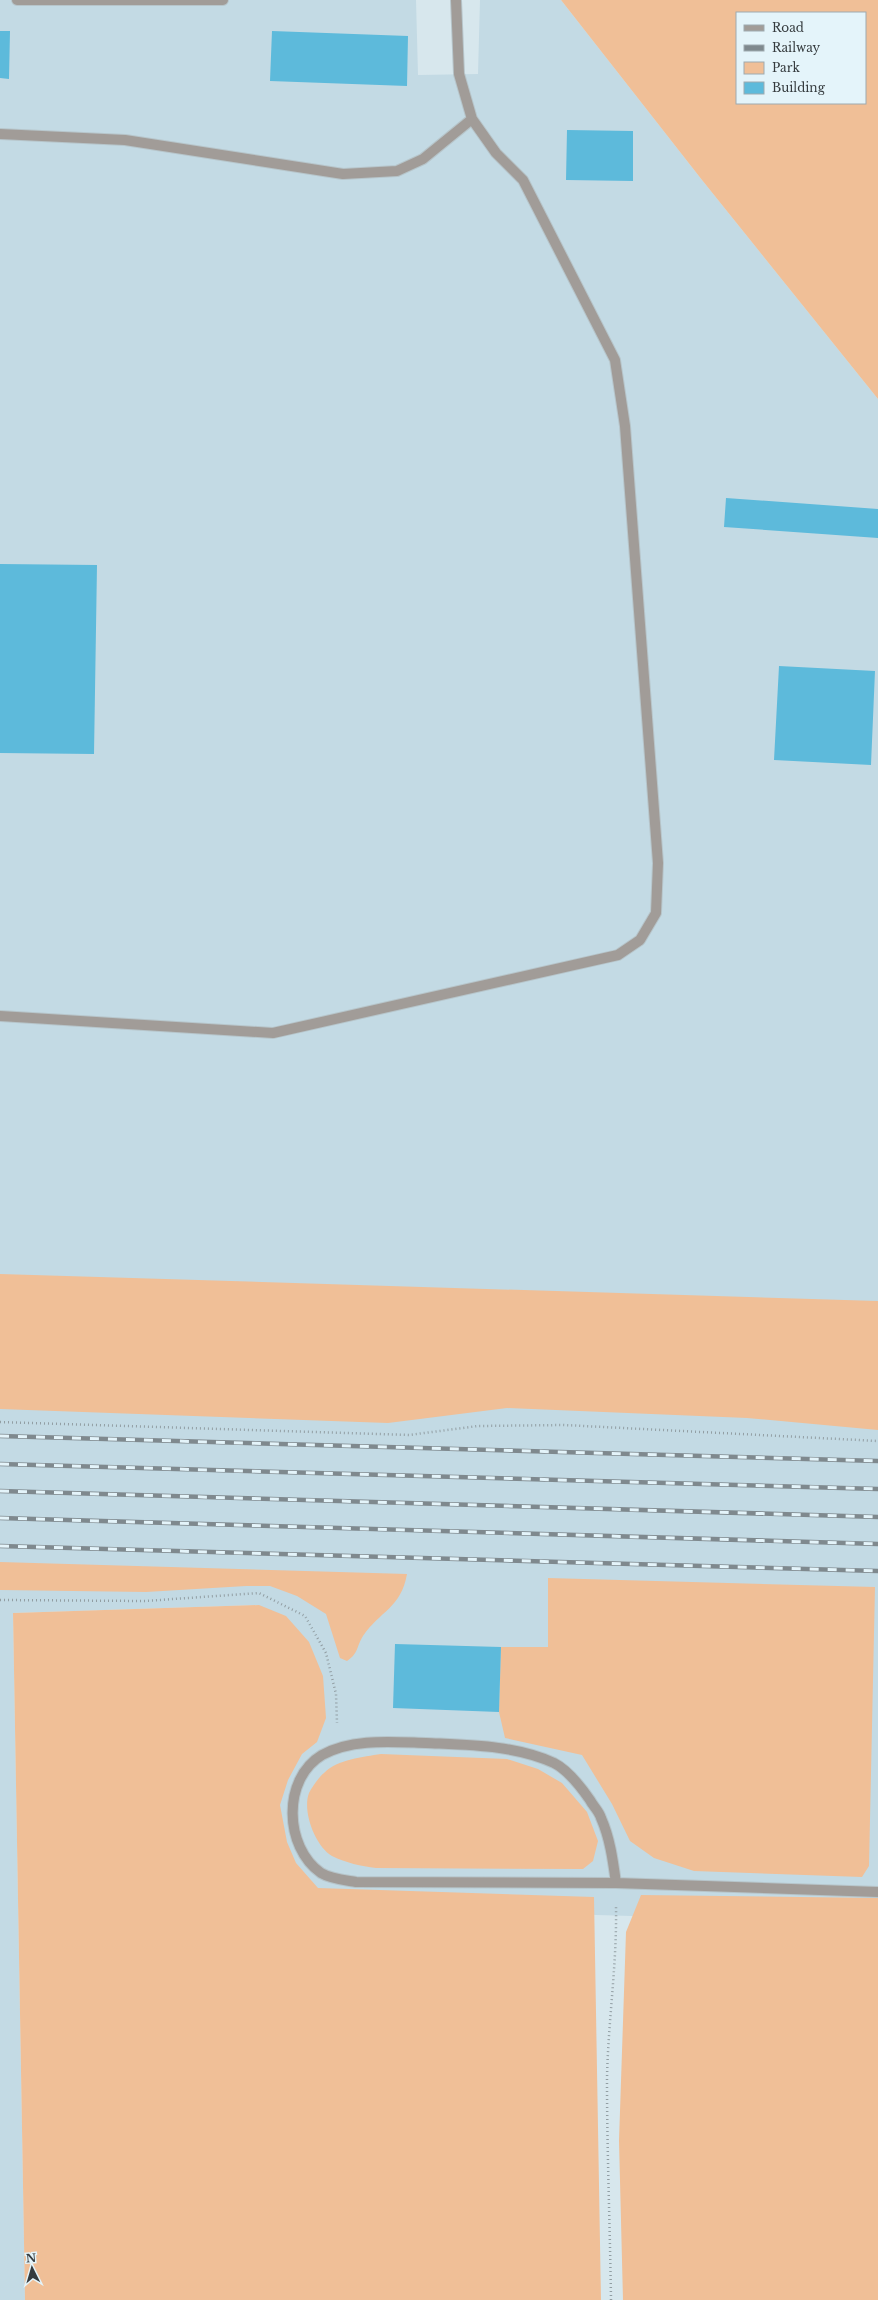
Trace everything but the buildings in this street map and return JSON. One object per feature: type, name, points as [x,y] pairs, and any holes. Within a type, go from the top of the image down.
[{"type":"lane","points":[[17,0],[223,0]]},
{"type":"lane","points":[[0,1016],[273,1033],[618,955],[640,940],[656,913],[658,863],[625,426],[615,360],[523,180],[496,153],[472,120],[459,74],[456,0]]},
{"type":"lane","points":[[0,134],[125,140],[343,174],[397,171],[423,159],[472,120]]},
{"type":"lane","points":[[616,1883],[611,1850],[601,1817],[582,1788],[555,1764],[522,1752],[481,1746],[379,1743],[337,1748],[320,1756],[305,1771],[296,1786],[292,1804],[293,1821],[298,1841],[306,1860],[321,1873],[337,1879],[356,1882],[616,1883],[878,1892]]},
{"type":"path","points":[[0,1422],[409,1435],[478,1426],[564,1425],[878,1441]]},
{"type":"path","points":[[0,1600],[145,1602],[259,1593],[305,1616],[326,1653],[336,1694],[337,1748]]},
{"type":"path","points":[[611,2300],[607,2079],[609,2017],[616,1938],[616,1883]]},
{"type":"shaded area","points":[[0,0],[416,0],[418,75],[478,74],[480,0],[561,0],[702,180],[878,399],[878,1949],[681,1937],[632,1916],[265,1906],[259,1605],[13,1613],[25,2300],[0,2300]]},
{"type":"green space","points":[[561,0],[878,0],[878,399],[702,180]]},
{"type":"green space","points":[[0,1274],[878,1301],[878,1430],[747,1418],[507,1408],[388,1423],[0,1409]]},
{"type":"green space","points":[[0,1562],[407,1574],[400,1595],[363,1636],[354,1655],[347,1661],[340,1658],[326,1614],[297,1596],[270,1586],[146,1592],[0,1590]]},
{"type":"green space","points":[[548,1578],[875,1587],[869,1866],[862,1877],[694,1871],[654,1858],[630,1841],[612,1804],[582,1755],[505,1738],[499,1712],[501,1647],[548,1647]]},
{"type":"green space","points":[[259,1605],[286,1616],[309,1642],[323,1676],[326,1718],[317,1742],[302,1754],[288,1780],[280,1805],[287,1842],[296,1863],[318,1888],[594,1897],[601,2300],[25,2300],[13,1613]]},
{"type":"green space","points":[[381,1754],[507,1759],[538,1769],[562,1783],[587,1812],[598,1841],[593,1861],[583,1869],[376,1868],[343,1861],[332,1856],[320,1844],[312,1828],[307,1809],[309,1793],[316,1782],[330,1768],[351,1759]]},
{"type":"green space","points":[[641,1895],[878,1898],[878,2300],[623,2300],[619,2141],[626,1932]]},
{"type":"railway","points":[[0,1436],[878,1461]]},
{"type":"railway","points":[[0,1464],[878,1489]]},
{"type":"railway","points":[[0,1491],[878,1517]]},
{"type":"railway","points":[[0,1518],[878,1544]]},
{"type":"railway","points":[[0,1546],[878,1571]]}]
